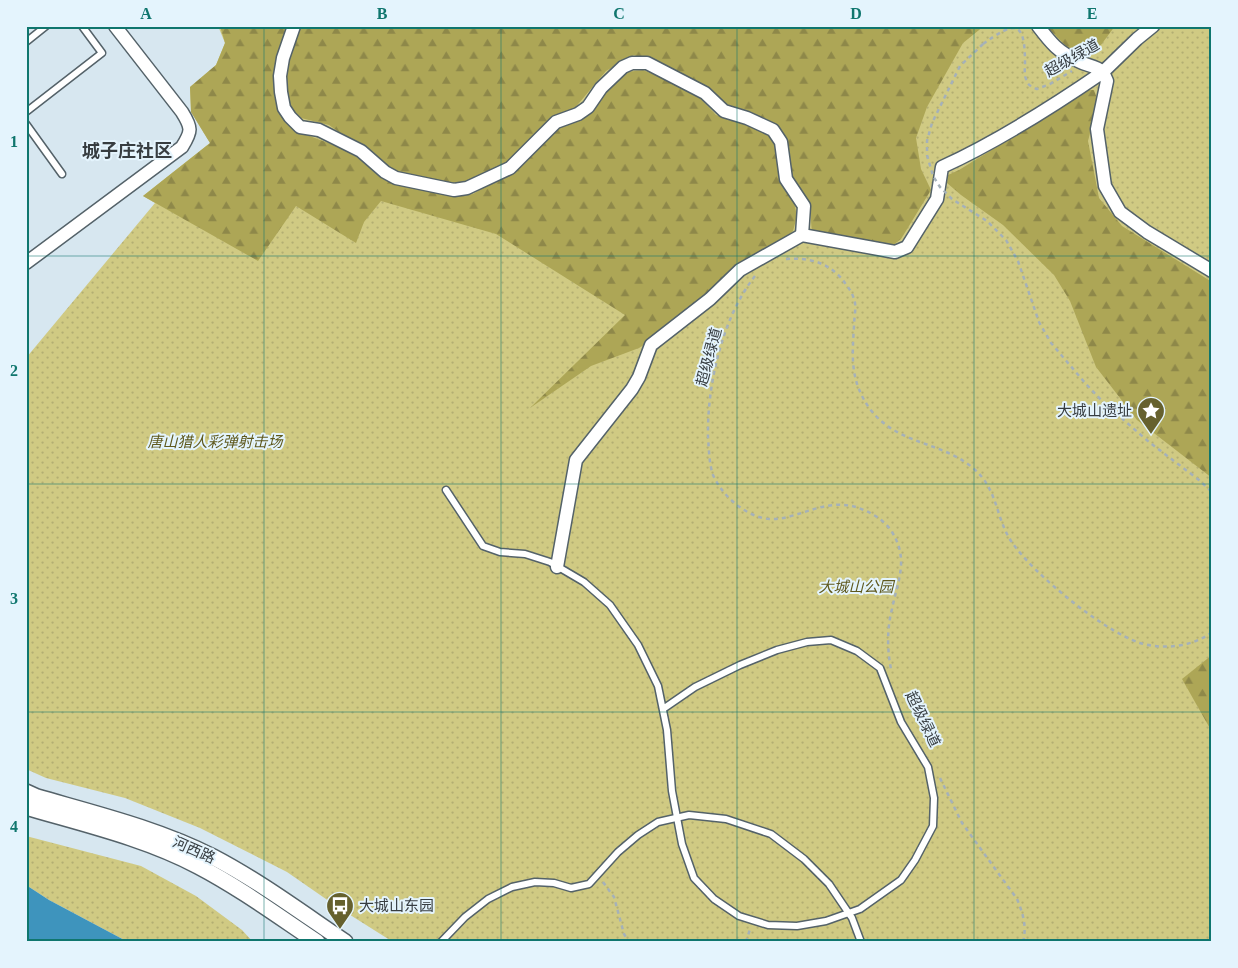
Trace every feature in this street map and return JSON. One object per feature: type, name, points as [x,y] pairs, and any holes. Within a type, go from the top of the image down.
[{"type":"street","points":[[26,263],[182,147],[190,136],[190,125],[182,112],[115,26]]},
{"type":"street","points":[[294,26],[283,58],[280,76],[280,92],[284,108],[290,117],[300,127],[319,130],[356,148],[385,172],[396,178],[454,190],[467,188],[510,168],[556,122],[578,114],[588,107],[601,88],[623,68],[632,63],[647,63],[705,93],[724,110],[773,130],[781,142],[786,179],[804,206],[802,235]]},
{"type":"street","points":[[1038,26],[1052,46],[1079,62],[1096,66],[1103,72],[1107,81],[1097,129],[1105,186],[1120,212],[1147,232],[1212,272]]},
{"type":"street","points":[[558,567],[576,460],[640,377],[651,345],[710,299],[740,270],[802,235],[895,252],[907,247],[937,199],[942,167],[974,152],[1046,110],[1103,72],[1153,26]]},
{"type":"street","name":"河西路","points":[[26,792],[36,797],[146,829],[213,857],[257,883],[345,942]]},
{"type":"street","name":"河西路","points":[[26,807],[131,837],[198,866],[242,892],[317,942]]},
{"type":"lane","points":[[26,42],[46,26]]},
{"type":"lane","points":[[26,112],[102,53],[84,29],[93,26]]},
{"type":"lane","points":[[26,124],[62,174]]},
{"type":"lane","points":[[446,490],[483,546],[500,552],[525,554],[550,562],[584,582],[610,605],[638,644],[658,686],[666,730],[672,791],[682,844],[694,878],[714,899],[740,916],[768,925],[797,926],[826,921],[860,909],[901,880],[915,860],[933,826],[934,798],[928,768],[901,722],[880,668],[857,651],[831,640],[807,642],[777,650],[695,687],[663,709]]},
{"type":"lane","points":[[441,942],[465,916],[488,899],[512,888],[535,882],[571,888],[589,884],[618,852],[658,822],[689,815],[726,819],[771,834],[804,859],[829,884],[852,918],[861,942]]},
{"type":"path","name":"超级绿道","points":[[1084,63],[1060,79],[1037,89],[1030,86],[1025,79],[1025,45],[1023,35],[1018,29],[1010,27],[1003,30],[983,44],[960,66],[932,123],[927,141],[929,165],[940,187],[952,199],[987,221],[1006,240],[1018,261],[1040,322],[1051,343],[1086,384],[1137,432],[1212,492]]},
{"type":"path","points":[[785,260],[810,259],[832,269],[849,288],[855,303],[852,362],[861,396],[880,420],[894,432],[929,444],[972,467],[991,490],[1002,523],[1011,541],[1040,574],[1076,605],[1125,636],[1140,643],[1156,646],[1178,646],[1192,642],[1212,632]]},
{"type":"path","name":"超级绿道","points":[[759,273],[747,287],[737,305],[716,362],[710,393],[708,432],[709,456],[713,473],[719,486],[729,498],[743,509],[758,516],[773,520],[824,506],[839,505],[864,510],[882,521],[889,528],[898,544],[902,558],[901,573],[889,625],[888,645],[892,672]]},
{"type":"path","points":[[939,776],[962,823],[1017,899],[1023,912],[1025,935],[1023,942]]},
{"type":"path","points":[[598,874],[614,897],[624,934],[630,942]]},
{"type":"path","points":[[746,942],[754,921]]},
{"type":"green space","name":"大城山公园","points":[[218,26],[1212,26],[1212,942],[393,942],[287,872],[200,828],[125,798],[46,778],[26,769],[26,358],[155,203],[143,196],[210,143],[191,112],[190,87],[216,65],[225,43]]},
{"type":"green space","points":[[220,26],[288,26],[275,64],[274,95],[277,108],[286,123],[299,132],[339,147],[362,160],[374,172],[386,180],[460,196],[473,194],[506,177],[525,163],[552,134],[563,126],[582,120],[616,80],[627,72],[643,70],[674,83],[700,98],[716,115],[757,127],[769,134],[776,142],[793,197],[797,216],[793,231],[783,240],[720,281],[655,338],[639,348],[591,366],[530,408],[625,315],[496,234],[381,201],[364,222],[356,243],[296,206],[258,261],[143,196],[210,143],[191,112],[190,87],[216,65],[225,43]]},
{"type":"green space","points":[[299,26],[984,26],[963,43],[927,107],[916,138],[921,169],[931,190],[901,239],[892,246],[812,235],[810,206],[793,181],[784,135],[764,118],[728,107],[707,90],[634,55],[606,71],[574,109],[506,164],[469,184],[455,184],[402,175],[329,125],[301,118],[289,110],[285,86],[287,58]]},
{"type":"green space","points":[[1046,26],[1115,26],[1098,49],[1083,56],[1069,49]]},
{"type":"green space","points":[[1084,90],[1094,90],[1098,101],[1088,141],[1099,198],[1122,226],[1212,282],[1212,478],[1137,420],[1096,367],[1070,301],[1054,275],[1003,225],[947,183],[948,175],[1060,108]]},
{"type":"green space","points":[[1212,655],[1212,732],[1182,679]]},
{"type":"green space","points":[[26,836],[141,866],[196,896],[242,930],[253,942],[128,942],[49,900],[26,885]]},
{"type":"water","points":[[26,885],[49,900],[128,942],[26,942]]},
{"type":"place","name":"大城山遗址","points":[[1151,435]]},
{"type":"place","name":"大城山东园","points":[[340,930]]},
{"type":"district","name":"城子庄社区","points":[[127,151]]},
{"type":"park label","name":"唐山猎人彩弹射击场","points":[[215,442]]}]
